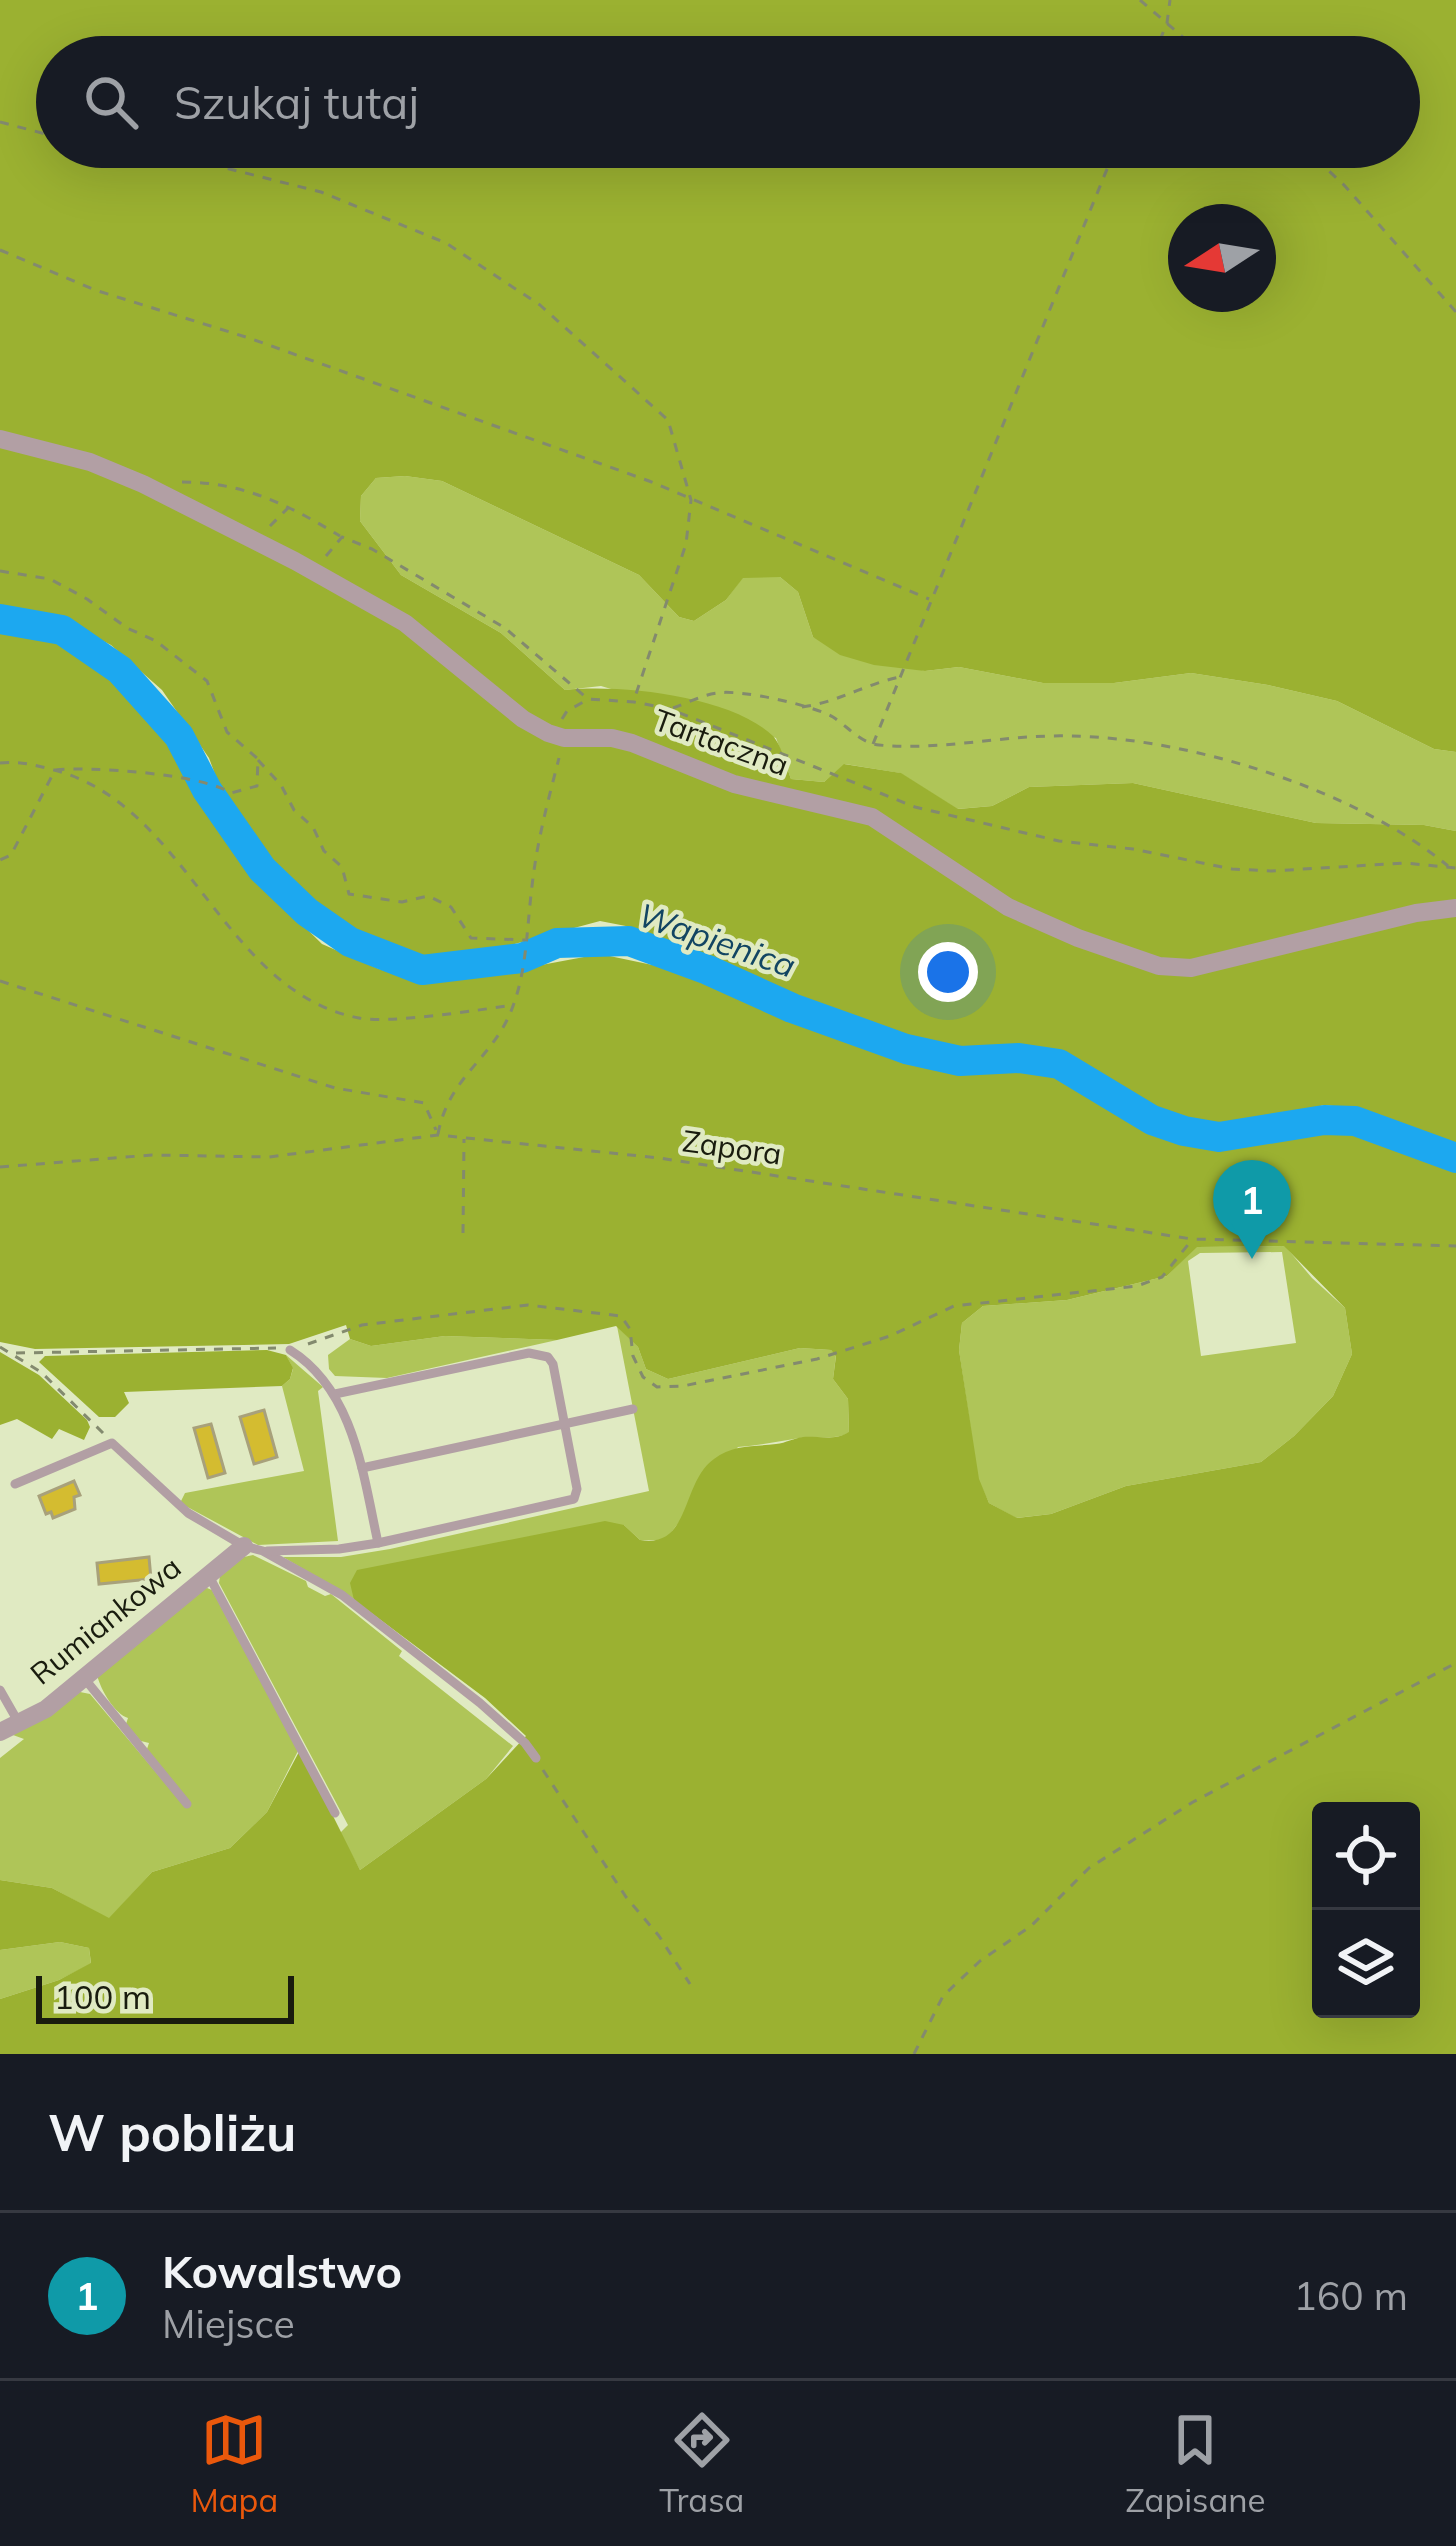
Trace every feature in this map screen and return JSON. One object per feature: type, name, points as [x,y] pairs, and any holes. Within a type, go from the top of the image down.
[{"type":"street","name":"Tartaczna","points":[[0,439],[69,455],[143,484],[314,572],[405,623],[523,719],[564,738],[632,743],[756,790],[872,818],[1008,907],[1160,966],[1191,968],[1223,962],[1456,908]]},
{"type":"street","name":"Rumiankowa","points":[[0,1732],[20,1725],[209,1576],[254,1549]]},
{"type":"lane","points":[[290,1350],[309,1362],[335,1394],[362,1468],[378,1543]]},
{"type":"lane","points":[[254,1549],[339,1549],[378,1543],[574,1499],[577,1489],[553,1364],[539,1354],[335,1394]]},
{"type":"lane","points":[[362,1468],[633,1409]]},
{"type":"lane","points":[[15,1484],[112,1443],[165,1496],[342,1595],[480,1702],[536,1759]]},
{"type":"lane","points":[[209,1576],[335,1814]]},
{"type":"lane","points":[[84,1678],[187,1804]]},
{"type":"lane","points":[[0,1690],[20,1725]]},
{"type":"path","points":[[1140,0],[1182,36]]},
{"type":"path","points":[[1162,36],[1170,0]]},
{"type":"path","points":[[0,122],[36,131]]},
{"type":"path","points":[[226,168],[321,192],[446,243],[539,305],[668,420],[691,500],[686,544],[634,702]]},
{"type":"path","points":[[872,745],[1107,168]]},
{"type":"path","points":[[1326,168],[1456,312]]},
{"type":"path","points":[[0,250],[95,290],[650,481],[929,599]]},
{"type":"path","points":[[143,484],[211,482],[290,506],[505,628],[589,700]]},
{"type":"path","points":[[255,541],[290,506]]},
{"type":"path","points":[[314,572],[342,537]]},
{"type":"path","points":[[0,571],[50,579],[156,641],[207,681],[227,732],[281,784],[294,809],[313,827],[323,850],[342,867],[350,894],[402,902],[428,896],[452,907],[472,938],[526,940]]},
{"type":"path","points":[[800,707],[841,700],[868,684],[903,676]]},
{"type":"path","points":[[670,709],[718,692],[829,715],[872,745],[944,746],[1072,736],[1244,762],[1296,781],[1422,844],[1453,867]]},
{"type":"path","points":[[438,1135],[443,1108],[454,1087],[501,1032],[514,1005],[543,808],[564,738],[561,722],[567,711],[589,700],[670,709],[916,807],[1059,842],[1271,871],[1405,862],[1453,867]]},
{"type":"path","points":[[55,770],[79,767],[218,784],[231,793],[257,786],[258,759]]},
{"type":"path","points":[[0,763],[20,760],[73,775],[120,799],[272,975],[318,1004],[362,1019],[514,1005]]},
{"type":"path","points":[[0,860],[11,855],[55,770]]},
{"type":"path","points":[[0,981],[335,1088],[424,1103],[438,1135]]},
{"type":"path","name":"Zapora","points":[[0,1167],[152,1155],[269,1156],[438,1135],[681,1161],[1192,1239],[1456,1246]]},
{"type":"path","points":[[463,1233],[464,1138]]},
{"type":"path","points":[[16,1353],[267,1346],[290,1350],[362,1325],[527,1305],[621,1316],[630,1329],[633,1356],[643,1378],[657,1388],[683,1386],[817,1359],[890,1336],[954,1306],[1137,1286],[1162,1277],[1192,1239]]},
{"type":"path","points":[[0,1347],[16,1353],[64,1391],[112,1443]]},
{"type":"path","points":[[914,2054],[943,1996],[980,1961],[1031,1926],[1089,1868],[1193,1802],[1456,1663]]},
{"type":"path","points":[[536,1759],[626,1897],[690,1984]]},
{"type":"green space","points":[[0,0],[1456,0],[1456,752],[1434,749],[1337,701],[1191,673],[1114,683],[1043,683],[959,667],[925,671],[874,665],[840,655],[813,637],[798,592],[780,577],[743,578],[726,600],[694,621],[679,617],[639,575],[442,481],[376,478],[361,496],[360,521],[401,575],[501,633],[565,690],[644,691],[731,711],[773,736],[791,779],[824,782],[844,764],[901,773],[958,809],[992,806],[1029,787],[1133,783],[1316,823],[1424,825],[1456,831],[1456,904],[1174,965],[1034,916],[889,819],[556,729],[533,718],[407,619],[145,480],[0,432]]},
{"type":"green space","points":[[0,443],[89,466],[369,605],[520,724],[621,745],[872,821],[968,886],[1159,970],[1456,912],[1456,1143],[1361,1109],[1324,1105],[1225,1130],[1193,1124],[1158,1112],[1095,1069],[1061,1053],[1017,1045],[960,1050],[912,1040],[799,1000],[631,927],[600,921],[488,951],[423,956],[355,932],[270,865],[226,804],[209,758],[162,690],[111,645],[67,623],[0,607]]},
{"type":"green space","points":[[376,478],[442,481],[639,575],[679,617],[694,621],[726,600],[743,577],[780,577],[798,592],[813,637],[925,671],[959,667],[1043,683],[1114,683],[1191,673],[1337,701],[1434,749],[1456,752],[1456,831],[1424,825],[1316,823],[1133,783],[1029,787],[992,806],[957,809],[900,773],[845,764],[824,782],[791,779],[776,738],[601,686],[565,690],[501,633],[401,575],[360,521],[361,496]]},
{"type":"green space","points":[[0,630],[56,639],[116,680],[165,741],[213,821],[254,877],[322,944],[379,969],[422,982],[600,954],[662,967],[900,1058],[953,1068],[1019,1067],[1055,1073],[1153,1130],[1219,1145],[1324,1128],[1355,1130],[1456,1170],[1456,2054],[0,2054],[0,1999],[59,1980],[91,1963],[89,1948],[60,1942],[0,1950],[0,1880],[52,1888],[109,1918],[152,1872],[230,1848],[267,1812],[300,1750],[360,1870],[486,1779],[526,1736],[485,1698],[354,1600],[350,1583],[357,1570],[605,1521],[624,1525],[640,1540],[656,1540],[677,1524],[703,1469],[721,1454],[849,1432],[848,1399],[833,1379],[836,1356],[831,1350],[800,1348],[668,1379],[646,1369],[638,1347],[616,1326],[557,1340],[445,1336],[371,1346],[350,1339],[346,1325],[289,1344],[35,1349],[0,1342]],"holes":[[[1284,1246],[1345,1308],[1352,1354],[1333,1396],[1261,1462],[1126,1486],[1051,1514],[1017,1518],[989,1503],[979,1479],[959,1350],[962,1323],[983,1306],[1067,1300],[1167,1276],[1197,1247]]]},
{"type":"green space","points":[[1285,1246],[1345,1308],[1352,1354],[1333,1396],[1261,1462],[1126,1486],[1051,1514],[1016,1518],[989,1503],[978,1479],[959,1350],[962,1323],[983,1306],[1067,1300],[1167,1276],[1196,1247]],"holes":[[[1282,1252],[1296,1343],[1201,1356],[1188,1261],[1200,1253]]]},
{"type":"green space","points":[[617,1326],[638,1347],[646,1369],[668,1379],[800,1348],[831,1350],[836,1355],[833,1379],[848,1399],[849,1433],[738,1447],[665,1540],[640,1540],[624,1525],[354,1599],[283,1557],[341,1557],[390,1549],[649,1491]]},
{"type":"green space","points":[[445,1336],[557,1340],[387,1378],[335,1376],[329,1369],[328,1355],[350,1339],[371,1346]]},
{"type":"green space","points":[[267,1350],[286,1355],[293,1368],[282,1386],[124,1392],[129,1403],[115,1417],[99,1417],[39,1362],[45,1356]]},
{"type":"green space","points":[[0,1352],[39,1375],[87,1420],[90,1427],[84,1440],[59,1429],[52,1439],[17,1419],[0,1425]]},
{"type":"green space","points":[[286,1355],[323,1387],[318,1391],[338,1541],[258,1545],[180,1503],[185,1493],[304,1471],[282,1386],[293,1369]]},
{"type":"green space","points":[[253,1555],[306,1581],[325,1596],[331,1594],[402,1651],[399,1656],[513,1746],[486,1779],[360,1870],[340,1833],[348,1825],[219,1583],[220,1575]]},
{"type":"green space","points":[[207,1588],[298,1751],[267,1812],[230,1848],[152,1872],[109,1919],[52,1888],[0,1880],[0,1758],[24,1739],[13,1735],[80,1692],[90,1694],[186,1808],[147,1749],[149,1743],[126,1724],[128,1718],[109,1701],[97,1675],[197,1591]]},
{"type":"green space","points":[[60,1942],[89,1948],[91,1964],[0,1999],[0,1950]]},
{"type":"building","points":[[264,1410],[277,1457],[254,1464],[240,1417]]},
{"type":"building","points":[[211,1424],[225,1473],[208,1478],[194,1428]]},
{"type":"building","points":[[74,1481],[80,1495],[74,1497],[75,1509],[53,1518],[51,1512],[46,1514],[39,1496]]},
{"type":"building","points":[[149,1557],[151,1579],[99,1584],[97,1563]]},
{"type":"waterway","name":"Wapienica","points":[[0,619],[62,630],[120,670],[179,736],[207,790],[262,869],[307,912],[350,942],[422,970],[522,958],[557,943],[629,941],[906,1049],[960,1061],[1019,1058],[1059,1064],[1152,1120],[1184,1131],[1219,1137],[1324,1120],[1355,1121],[1456,1158]]},
{"type":"place","name":"Kowalstwo","points":[[1252,1259]]}]
